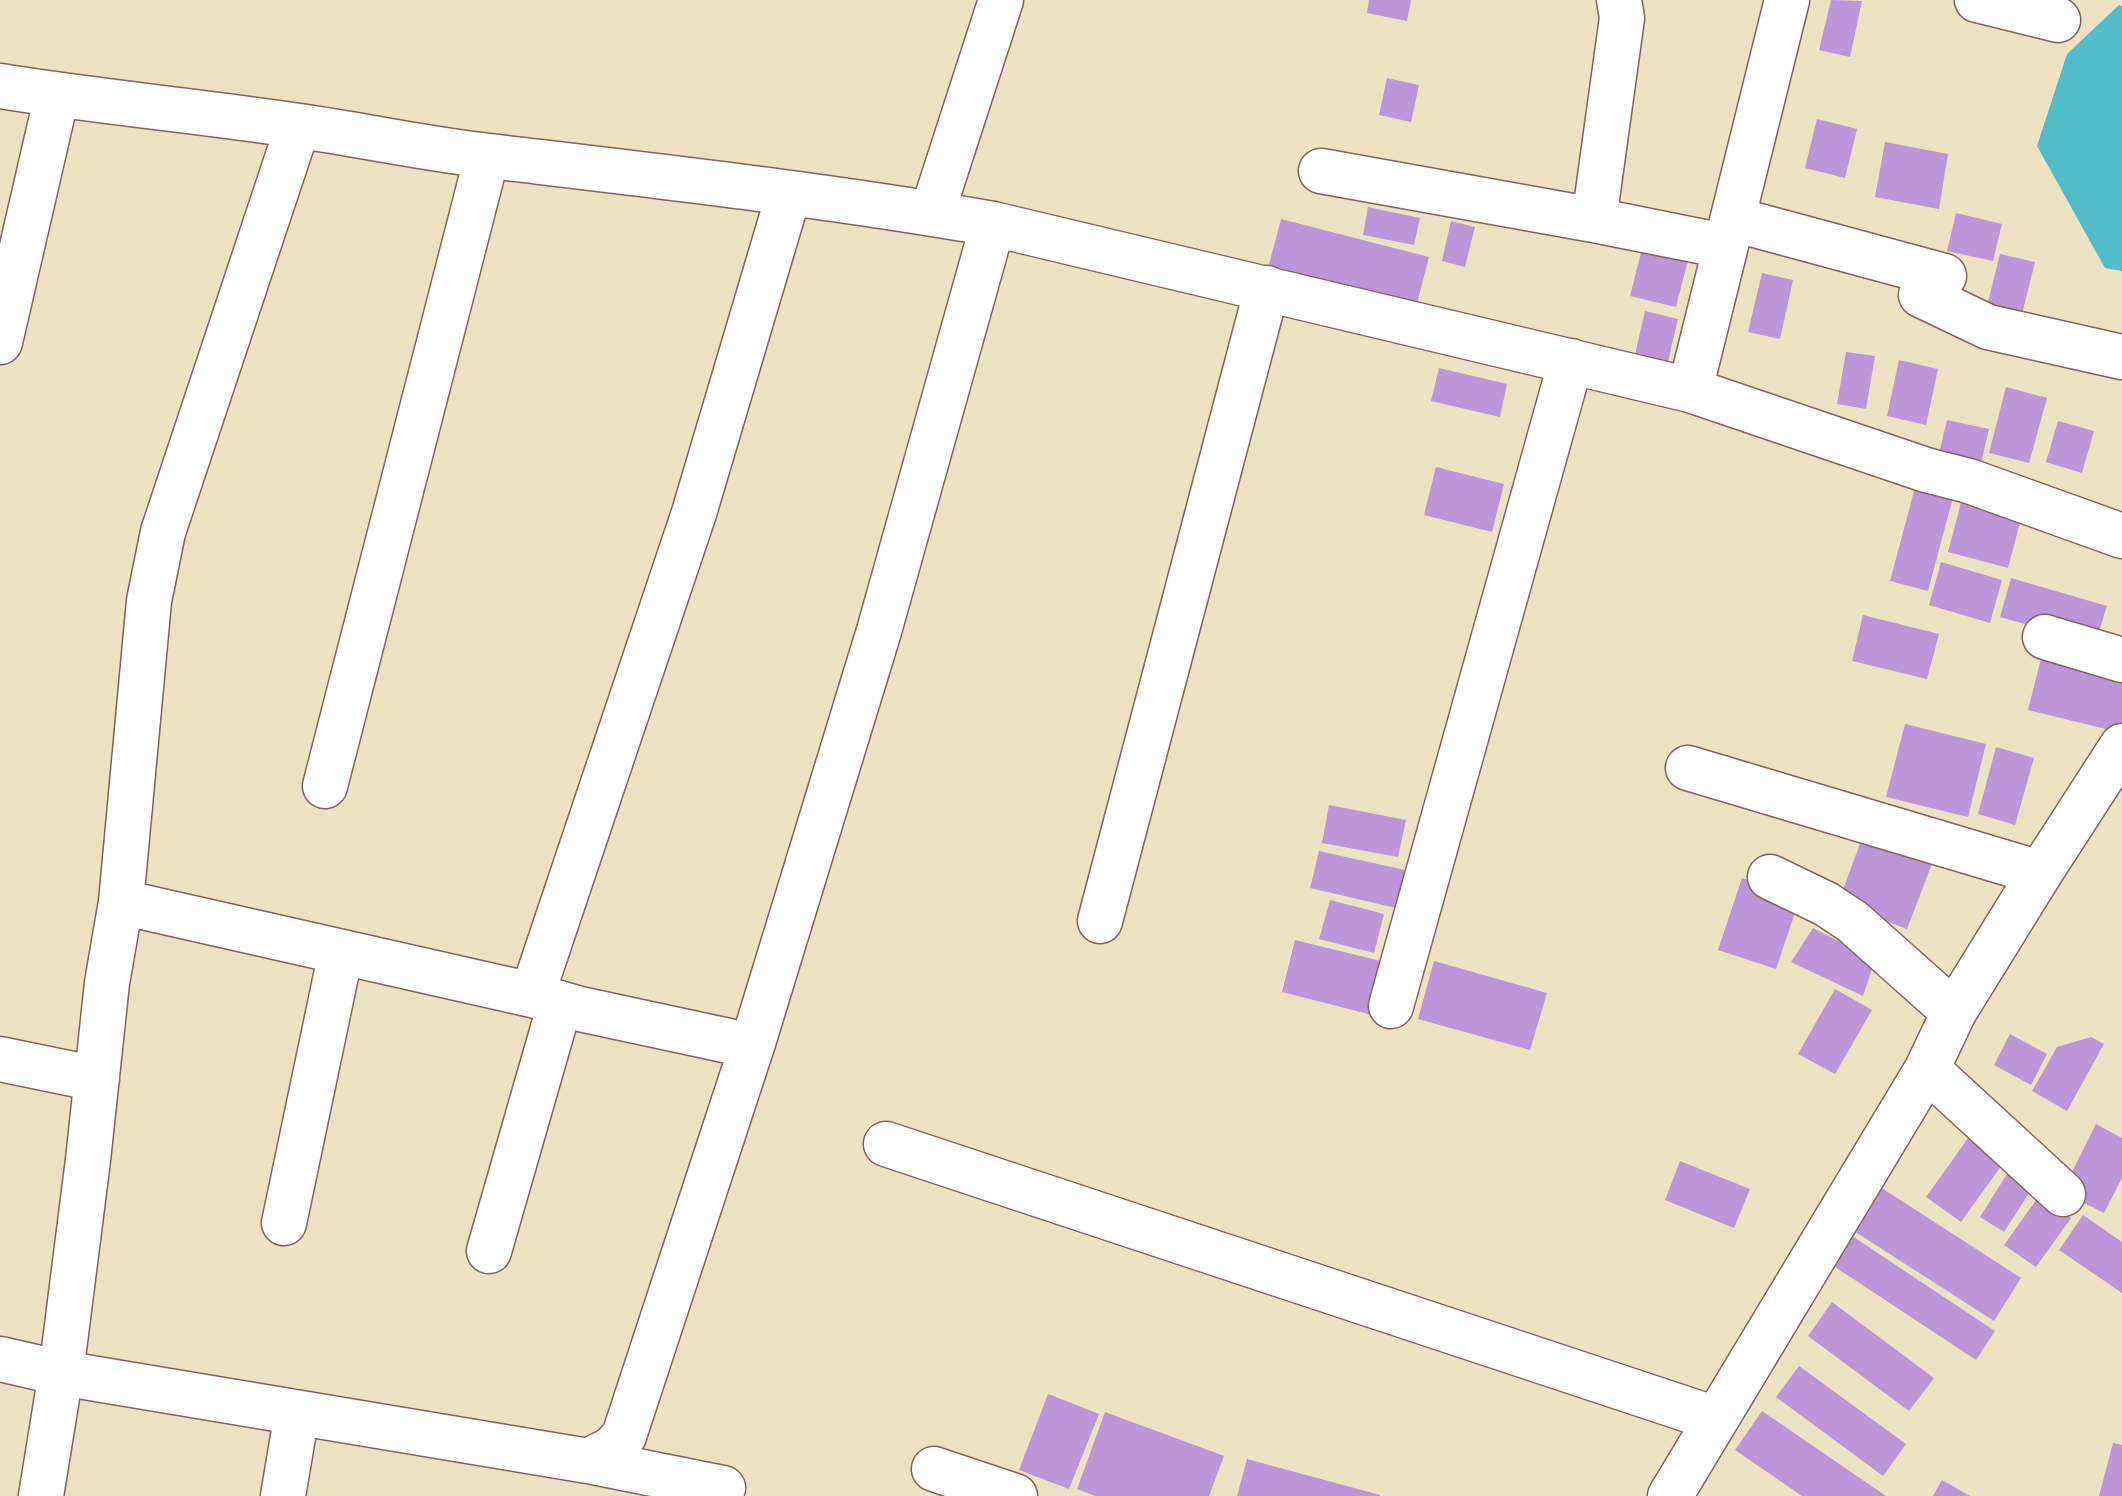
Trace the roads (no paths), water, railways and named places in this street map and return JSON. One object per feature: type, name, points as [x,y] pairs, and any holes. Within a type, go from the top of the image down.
[{"type":"street","points":[[932,213],[1001,0]]},
{"type":"street","points":[[1594,220],[1622,18],[1619,0]]},
{"type":"street","points":[[1690,390],[1787,0]]},
{"type":"street","points":[[1977,0],[2058,20]]},
{"type":"street","points":[[0,86],[298,126],[487,156],[789,193],[993,224],[1690,390],[1926,470],[1969,481],[2122,536]]},
{"type":"street","points":[[0,342],[57,95]]},
{"type":"street","points":[[41,1496],[61,1373],[107,983],[121,902],[149,601],[163,532],[298,126]]},
{"type":"street","points":[[325,786],[487,156]]},
{"type":"street","points":[[1321,171],[1594,220],[1729,232],[1933,286],[1988,327],[2122,357]]},
{"type":"street","points":[[489,1251],[546,999],[789,193]]},
{"type":"street","points":[[588,1461],[612,1449],[624,1436],[752,1046],[879,631],[993,224]]},
{"type":"street","points":[[1100,921],[1267,288]]},
{"type":"street","points":[[1391,1006],[1571,361]]},
{"type":"street","points":[[2045,637],[2122,660]]},
{"type":"street","points":[[1670,1496],[1927,1069],[1954,1012],[2040,873],[2119,755]]},
{"type":"street","points":[[1688,768],[2040,873]]},
{"type":"street","points":[[1770,877],[1826,904],[1853,922],[1954,1012]]},
{"type":"street","points":[[121,902],[752,1046]]},
{"type":"street","points":[[284,1223],[341,952]]},
{"type":"street","points":[[0,1059],[97,1079]]},
{"type":"street","points":[[1927,1069],[2063,1194]]},
{"type":"street","points":[[886,1144],[1716,1419]]},
{"type":"street","points":[[0,1359],[61,1373],[588,1461],[723,1488]]},
{"type":"street","points":[[283,1496],[297,1413]]},
{"type":"street","points":[[934,1469],[1015,1496]]},
{"type":"water","points":[[2119,5],[2122,6],[2122,271],[2105,268],[2037,146],[2067,54]]}]
